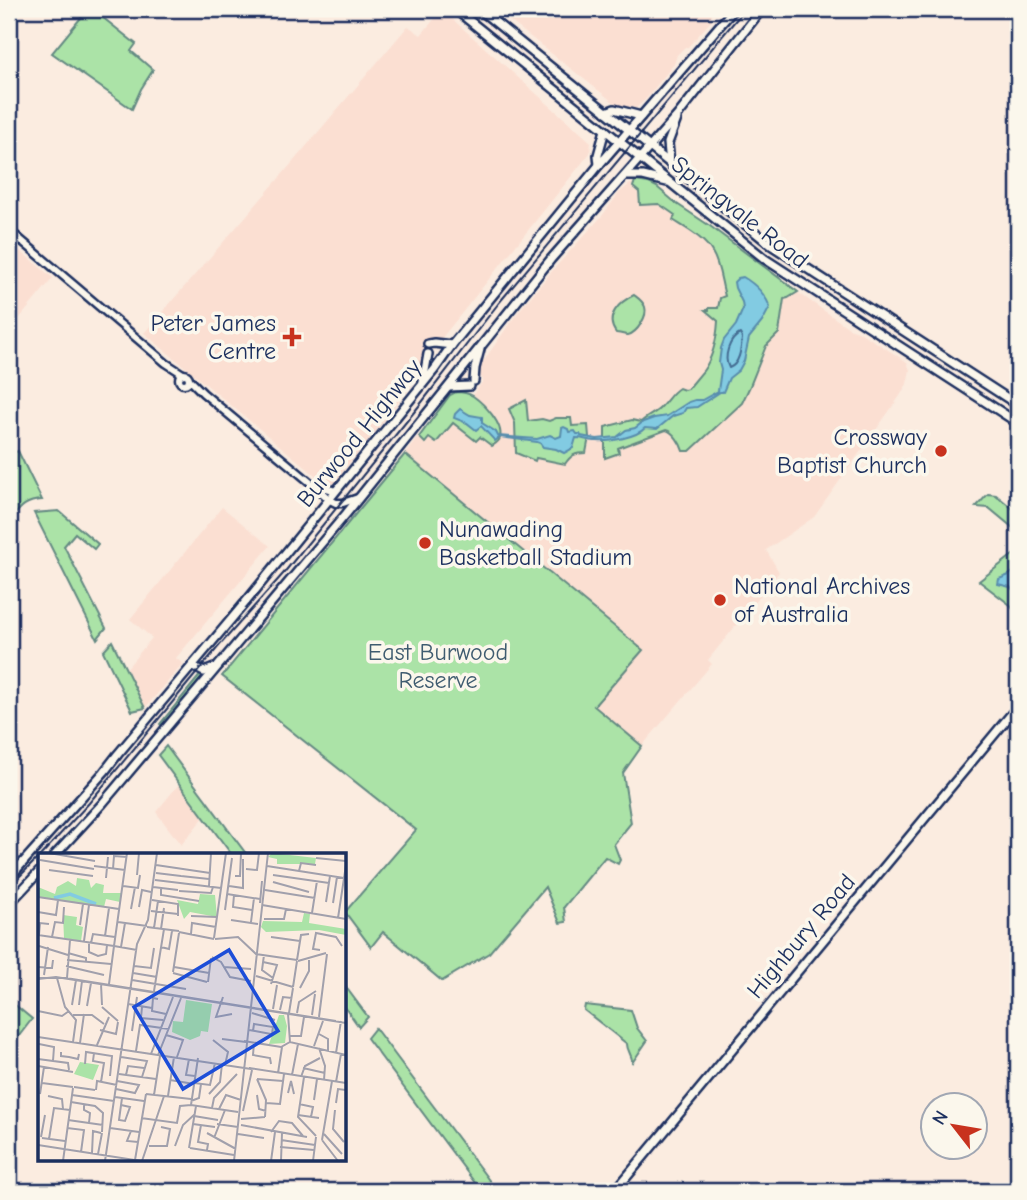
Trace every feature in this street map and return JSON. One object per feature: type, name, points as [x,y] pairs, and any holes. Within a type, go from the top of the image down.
[{"type":"main road","name":"Springvale Road","points":[[455,9],[760,256],[1018,423]]},
{"type":"main road","name":"Springvale Road","points":[[479,9],[760,236],[805,268],[1018,405]]},
{"type":"main road","name":"Burwood Highway","points":[[9,878],[85,795],[330,500],[599,164],[734,9]]},
{"type":"main road","name":"Burwood Highway","points":[[57,853],[218,667],[360,497],[562,247],[678,115],[762,9]]},
{"type":"main road","points":[[606,112],[614,109],[641,116]]},
{"type":"main road","points":[[670,164],[668,143],[678,115]]},
{"type":"main road","points":[[599,164],[598,155],[605,130]]},
{"type":"main road","points":[[625,176],[643,176],[668,182]]},
{"type":"main road","points":[[9,230],[330,500],[343,503],[360,497]]},
{"type":"main road","points":[[760,236],[756,244],[760,256]]},
{"type":"main road","points":[[428,344],[452,345]]},
{"type":"main road","points":[[449,387],[472,384],[481,345]]},
{"type":"main road","points":[[422,386],[428,354]]},
{"type":"main road","points":[[311,483],[336,491]]},
{"type":"main road","points":[[192,666],[204,672],[218,667]]},
{"type":"main road","name":"Highbury Road","points":[[615,1191],[1018,706]]},
{"type":"main road","points":[[9,904],[38,873]]},
{"type":"shaded area","points":[[495,9],[712,9],[711,21],[688,47],[677,55],[674,64],[636,108],[617,105]]},
{"type":"shaded area","points":[[442,10],[591,142],[590,153],[422,360],[417,374],[394,408],[338,479],[334,484],[327,485],[144,333],[408,26],[421,35]]},
{"type":"shaded area","points":[[638,181],[657,187],[790,287],[849,328],[907,362],[910,370],[907,384],[900,396],[814,517],[766,550],[779,572],[708,660],[712,664],[642,746],[593,706],[643,650],[405,454],[451,394],[462,392],[473,395],[483,381],[479,373],[480,366],[515,316],[619,193]]},
{"type":"shaded area","points":[[9,242],[53,278],[9,331]]},
{"type":"shaded area","points":[[222,507],[270,546],[176,658],[183,664],[145,708],[126,669],[152,638],[130,619]]},
{"type":"shaded area","points":[[179,784],[204,817],[181,845],[156,812]]},
{"type":"green space","points":[[88,9],[92,9],[136,44],[131,51],[153,70],[132,109],[52,53]]},
{"type":"green space","points":[[635,181],[657,187],[798,292],[784,299],[779,333],[766,346],[742,403],[690,451],[683,451],[679,442],[666,430],[618,448],[619,453],[605,458],[605,427],[632,420],[641,422],[659,409],[679,388],[688,389],[703,371],[714,347],[718,321],[705,310],[718,308],[720,298],[725,296],[717,262],[709,247],[673,220],[675,215],[659,204],[640,205],[639,192],[633,187]]},
{"type":"green space","points":[[634,295],[645,307],[643,319],[631,334],[616,333],[612,316],[623,302]]},
{"type":"green space","points":[[456,392],[473,396],[492,414],[500,432],[497,443],[492,446],[480,437],[476,441],[453,423],[436,443],[429,438],[425,443],[419,437],[450,395]]},
{"type":"green space","points":[[526,400],[528,421],[571,418],[572,426],[588,425],[586,453],[574,455],[565,464],[536,458],[535,461],[516,453],[515,423],[509,409]]},
{"type":"green space","points":[[18,451],[42,500],[24,505],[11,519],[9,454]]},
{"type":"green space","name":"East Burwood Reserve","points":[[405,454],[643,650],[594,706],[642,746],[623,773],[631,823],[614,844],[620,860],[618,864],[605,857],[564,907],[566,922],[560,923],[545,887],[489,953],[442,981],[383,932],[371,947],[346,913],[416,830],[222,676]]},
{"type":"green space","points":[[988,494],[996,495],[1018,513],[1018,532],[989,508],[976,507]]},
{"type":"green space","points":[[59,511],[98,544],[94,549],[75,533],[64,546],[106,628],[97,639],[34,513]]},
{"type":"green space","points":[[1018,551],[1018,615],[1009,604],[979,581]]},
{"type":"green space","points":[[112,641],[145,708],[132,711],[103,651]]},
{"type":"green space","points":[[201,674],[204,674],[201,679],[162,726],[160,724]]},
{"type":"green space","points":[[166,746],[246,853],[231,853],[158,755]]},
{"type":"green space","points":[[346,987],[368,1017],[359,1027],[346,1008]]},
{"type":"green space","points":[[9,1000],[32,1019],[15,1041],[9,1036]]},
{"type":"green space","points":[[585,1005],[631,1010],[637,1028],[647,1041],[632,1063],[627,1044],[584,1010]]},
{"type":"green space","points":[[375,1028],[497,1191],[481,1191],[367,1038]]},
{"type":"water","points":[[743,277],[759,290],[770,307],[749,338],[739,370],[729,378],[723,392],[697,407],[686,408],[683,413],[673,416],[657,429],[645,428],[630,436],[609,441],[576,438],[573,448],[564,453],[543,447],[537,442],[500,437],[495,441],[481,426],[476,430],[454,418],[460,409],[470,415],[482,417],[482,423],[498,436],[537,439],[550,435],[556,438],[561,436],[564,427],[569,432],[575,431],[581,436],[597,439],[617,437],[643,422],[667,416],[689,402],[702,400],[718,391],[721,348],[743,309],[734,282]]},
{"type":"water","points":[[1018,568],[1018,594],[1010,587],[998,584],[999,579]]},
{"type":"tram line","points":[[43,853],[89,803],[219,646],[283,574],[498,304],[745,9]]},
{"type":"tram line","points":[[9,887],[38,858]]},
{"type":"place","name":"Peter James Centre","points":[[292,337]]},
{"type":"place","name":"Crossway Baptist Church","points":[[941,451]]},
{"type":"place","name":"Nunawading Basketball Stadium","points":[[425,543]]},
{"type":"place","name":"National Archives of Australia","points":[[720,600]]}]
